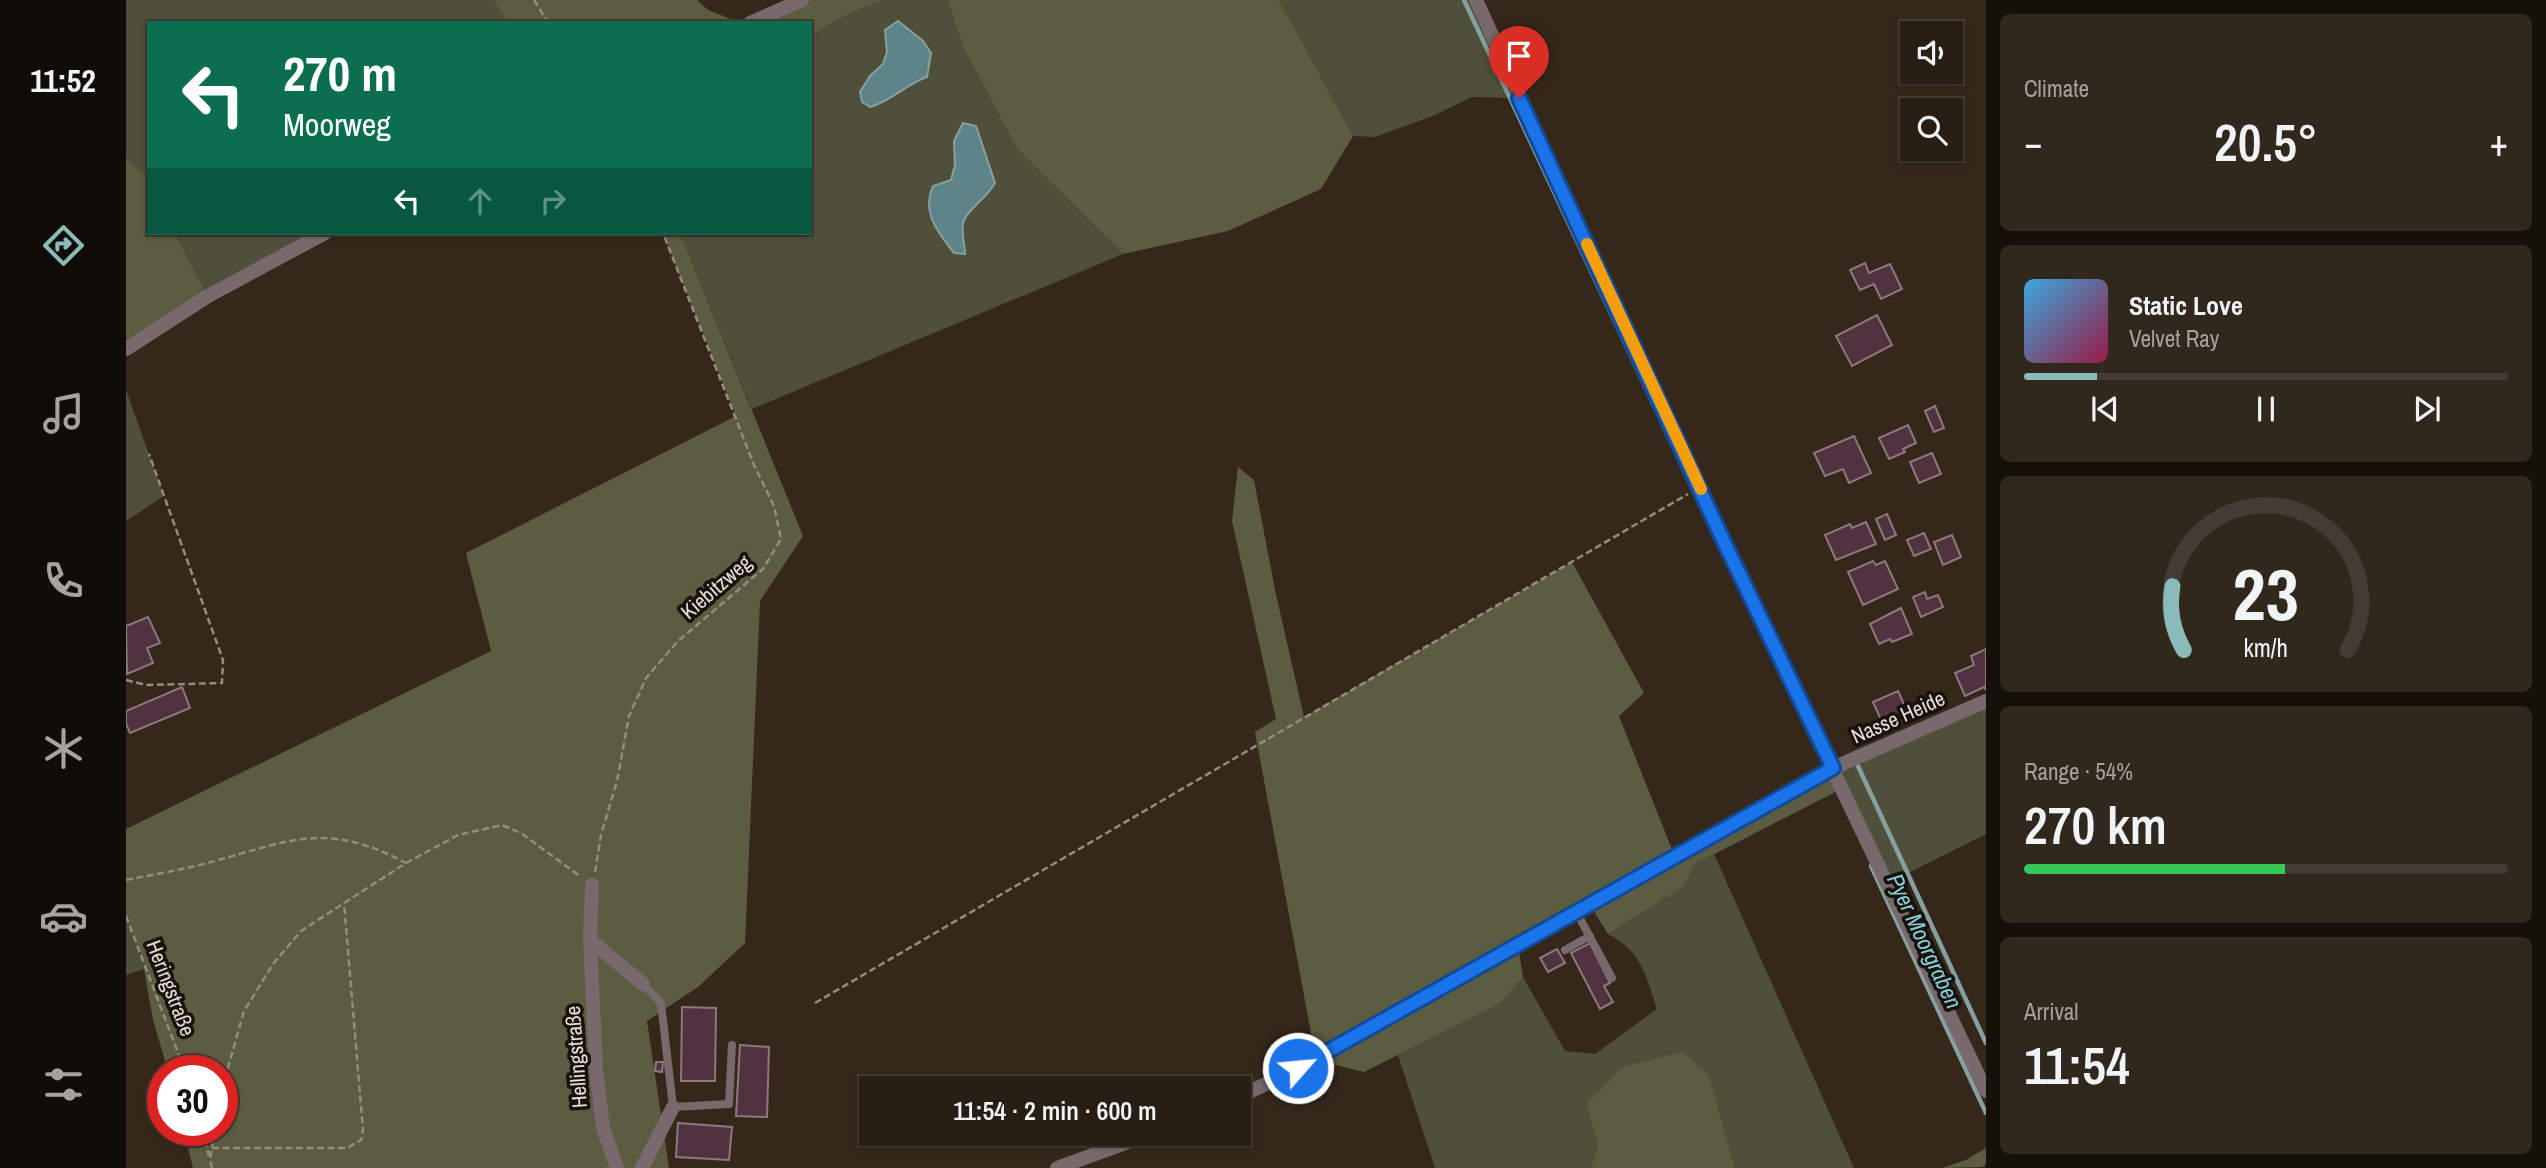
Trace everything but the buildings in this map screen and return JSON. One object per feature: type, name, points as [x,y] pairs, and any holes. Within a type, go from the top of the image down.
[{"type":"street","points":[[755,21],[802,0]]},
{"type":"street","points":[[1476,0],[1700,487],[1986,1091]]},
{"type":"street","points":[[126,349],[208,296],[321,235]]},
{"type":"street","name":"Nasse Heide","points":[[1251,1091],[1321,1057],[1833,768],[1986,701]]},
{"type":"street","name":"Hellingstraße","points":[[592,885],[590,940],[596,1068],[603,1128],[617,1168]]},
{"type":"street","points":[[590,940],[643,984]]},
{"type":"street","points":[[642,1168],[673,1107]]},
{"type":"street","points":[[1057,1168],[1117,1146]]},
{"type":"lane","points":[[1577,913],[1612,978]]},
{"type":"lane","points":[[1565,950],[1590,936]]},
{"type":"lane","points":[[643,984],[661,1003],[673,1107],[729,1104],[732,1045]]},
{"type":"path","points":[[534,0],[547,21]]},
{"type":"path","name":"Kiebitzweg","points":[[592,885],[601,835],[617,781],[629,716],[646,678],[678,641],[763,569],[782,539],[774,506],[754,465],[664,235]]},
{"type":"path","points":[[126,680],[146,685],[222,683],[223,660],[149,454]]},
{"type":"path","points":[[816,1003],[1700,487]]},
{"type":"path","points":[[232,1055],[244,1011],[273,964],[301,931],[406,863],[458,835],[502,825],[521,833],[592,885]]},
{"type":"path","points":[[126,880],[213,862],[279,842],[313,837],[340,838],[383,851],[406,863]]},
{"type":"path","points":[[210,1159],[212,1148],[347,1148],[360,1140],[363,1130],[344,901]]},
{"type":"path","name":"Heringstraße","points":[[126,916],[179,1055]]},
{"type":"path","points":[[206,1146],[212,1168]]},
{"type":"green space","points":[[126,0],[493,0],[507,21],[147,21],[147,178],[126,157]]},
{"type":"green space","points":[[493,0],[697,0],[708,10],[736,21],[507,21]]},
{"type":"green space","points":[[802,0],[884,0],[851,13],[812,35],[812,21],[755,21]]},
{"type":"green space","points":[[884,0],[947,0],[964,49],[1017,149],[1123,254],[752,409],[681,235],[812,235],[812,35],[851,13]]},
{"type":"green space","points":[[947,0],[1279,0],[1353,136],[1321,189],[1228,231],[1123,254],[1017,149],[964,49]]},
{"type":"green space","points":[[1279,0],[1476,0],[1519,98],[1472,97],[1435,115],[1375,137],[1353,136]]},
{"type":"green space","points":[[126,157],[147,178],[147,235],[176,235],[208,296],[126,349]]},
{"type":"green space","points":[[176,235],[321,235],[208,296]]},
{"type":"green space","points":[[664,235],[681,235],[803,536],[760,601],[745,943],[698,987],[647,1021],[669,1168],[193,1168],[188,1146],[238,1146],[238,1055],[163,1055],[153,1020],[144,969],[147,968],[126,916],[126,829],[491,651],[466,553],[736,416]]},
{"type":"green space","points":[[126,390],[164,496],[126,521]]},
{"type":"green space","points":[[1238,467],[1254,480],[1275,590],[1304,717],[1572,562],[1644,693],[1619,716],[1675,857],[1833,768],[1843,788],[1695,864],[1685,886],[1608,934],[1590,905],[1518,946],[1523,977],[1501,1003],[1364,1072],[1316,1060],[1255,732],[1276,719],[1232,521]]},
{"type":"green space","points":[[1986,701],[1986,834],[1888,883],[1833,768]]},
{"type":"green space","points":[[1714,854],[1854,1168],[1735,1168],[1709,1075],[1598,1144],[1591,1168],[1435,1168],[1398,1055],[1501,1003],[1523,977],[1565,1051],[1595,1054],[1657,1009],[1646,975],[1636,957],[1608,934],[1685,886],[1695,864]]},
{"type":"green space","points":[[126,916],[147,968],[126,975]]},
{"type":"green space","points":[[1683,1052],[1709,1075],[1735,1168],[1591,1168],[1598,1144],[1587,1104],[1622,1067]]},
{"type":"green space","points":[[1986,1148],[1986,1164],[1982,1167],[1942,1168],[1966,1160]]},
{"type":"water","points":[[898,21],[923,41],[931,53],[927,77],[870,107],[862,102],[860,92],[870,76],[883,64],[887,52],[885,30]]},
{"type":"water","points":[[963,123],[976,126],[995,183],[965,219],[962,231],[965,254],[954,253],[942,237],[933,222],[929,205],[933,186],[951,180],[955,165],[954,141]]},
{"type":"waterway","name":"Pyer Moorgraben","points":[[1464,0],[1658,414]]},
{"type":"waterway","points":[[1858,766],[1986,1043]]},
{"type":"waterway","name":"Pyer Moorgraben","points":[[1871,866],[1986,1113]]},
{"type":"slow traffic","points":[[1587,244],[1701,489]]},
{"type":"route","points":[[1298,1068],[1833,768],[1724,542],[1519,98]]}]
